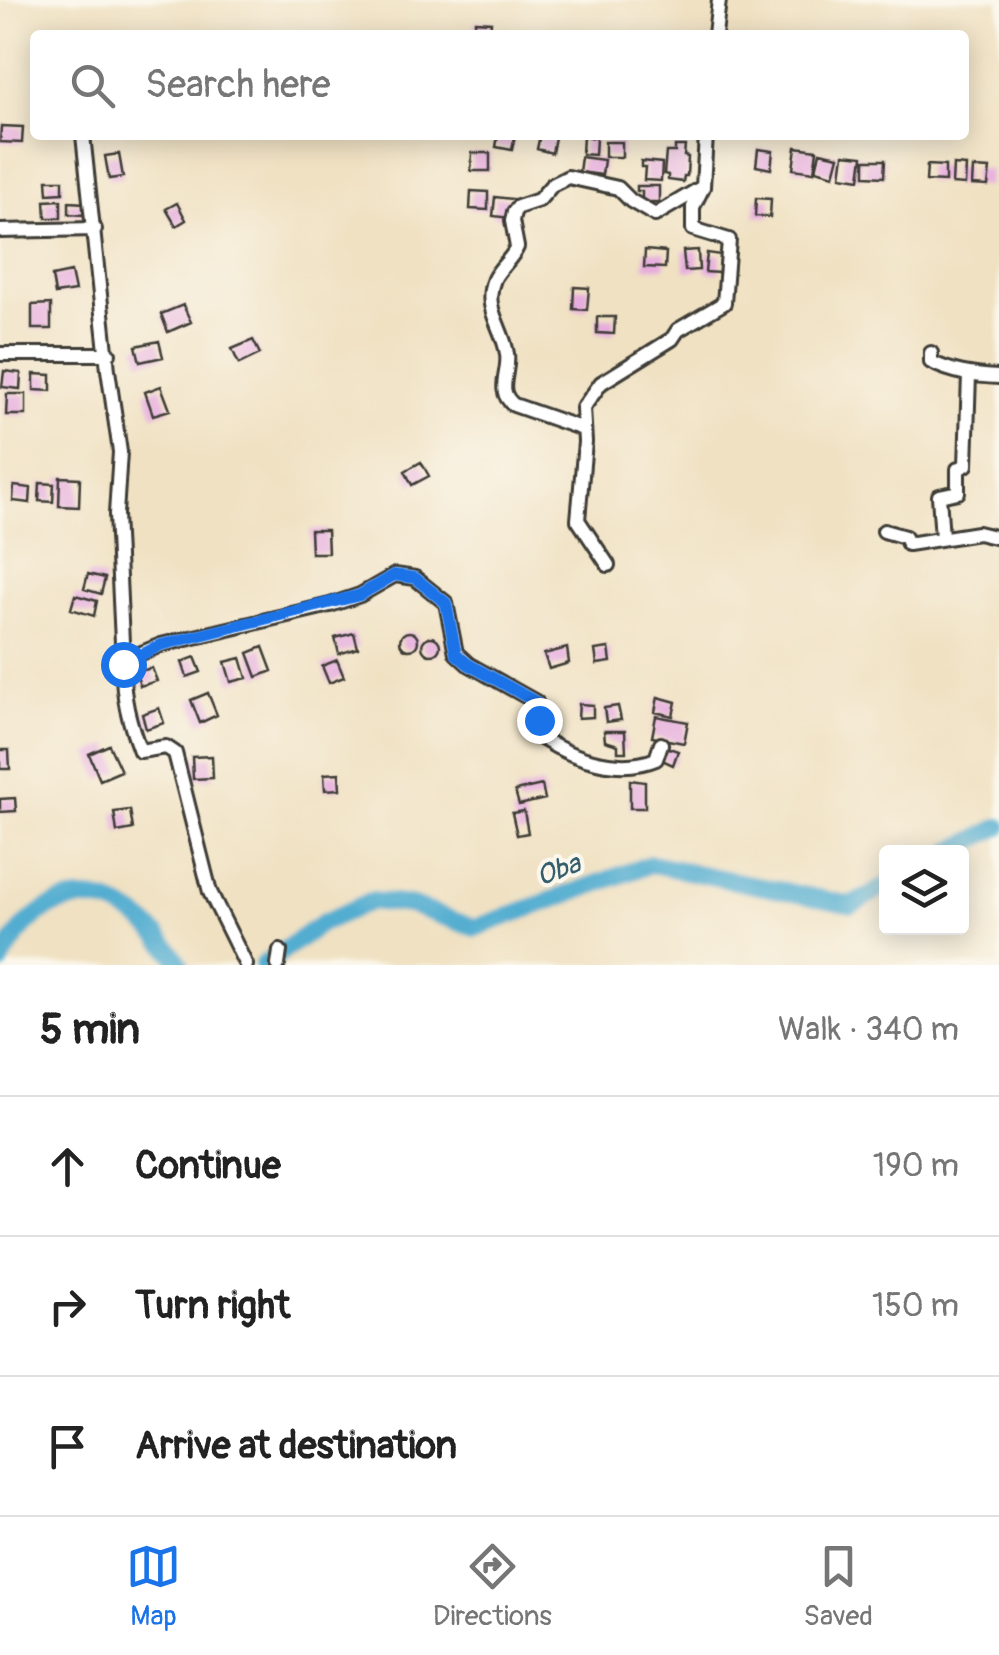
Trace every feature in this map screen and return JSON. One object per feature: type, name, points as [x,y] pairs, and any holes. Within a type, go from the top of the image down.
[{"type":"street","points":[[716,30],[719,0]]},
{"type":"street","points":[[84,140],[120,452],[116,514],[122,691],[140,752],[166,747],[175,753],[210,892],[243,961]]},
{"type":"street","points":[[608,565],[578,520],[583,408],[601,383],[724,304],[729,240],[693,229],[693,207],[703,186],[706,140]]},
{"type":"street","points":[[583,429],[506,399],[503,389],[507,354],[490,309],[490,296],[494,278],[517,247],[514,212],[539,200],[552,185],[568,177],[618,188],[655,215],[703,186]]},
{"type":"street","points":[[0,231],[95,229]]},
{"type":"street","points":[[931,353],[931,362],[969,375],[999,377]]},
{"type":"street","points":[[0,354],[108,354]]},
{"type":"street","points":[[942,538],[939,496],[958,492],[958,469],[966,465],[969,375]]},
{"type":"street","points":[[884,530],[905,537],[908,544],[978,533],[999,538]]},
{"type":"street","points":[[123,664],[161,645],[360,595],[394,575],[415,578],[446,603],[456,654],[536,702],[543,739],[579,759],[639,766],[656,759],[661,744]]},
{"type":"building","points":[[475,21],[491,22],[490,30],[475,30]]},
{"type":"building","points":[[1,126],[23,127],[22,143],[0,142]]},
{"type":"building","points":[[497,140],[514,140],[512,150],[496,147]]},
{"type":"building","points":[[539,140],[554,140],[552,153],[537,149]]},
{"type":"building","points":[[583,140],[596,140],[595,155],[582,154]]},
{"type":"building","points":[[605,142],[622,142],[622,157],[605,157]]},
{"type":"building","points":[[675,146],[685,146],[684,156],[688,157],[683,182],[668,180],[664,174],[666,152],[675,152]]},
{"type":"building","points":[[796,147],[817,150],[814,172],[793,169]]},
{"type":"building","points":[[758,149],[773,151],[771,169],[756,166]]},
{"type":"building","points":[[820,152],[839,156],[834,175],[816,170]]},
{"type":"building","points":[[472,153],[490,153],[490,171],[471,171]]},
{"type":"building","points":[[119,154],[123,177],[109,179],[105,156]]},
{"type":"building","points":[[844,154],[863,156],[860,179],[841,176]]},
{"type":"building","points":[[581,157],[604,160],[602,175],[579,172]]},
{"type":"building","points":[[865,160],[885,160],[884,177],[865,176]]},
{"type":"building","points":[[641,161],[662,163],[661,181],[644,180],[645,167],[641,167]]},
{"type":"building","points":[[927,165],[945,166],[945,182],[926,181]]},
{"type":"building","points":[[953,165],[966,166],[965,185],[952,184]]},
{"type":"building","points":[[973,168],[990,169],[988,186],[972,185]]},
{"type":"building","points":[[47,180],[63,180],[63,193],[48,194]]},
{"type":"building","points":[[637,186],[659,186],[659,202],[642,202],[642,191],[637,191]]},
{"type":"building","points":[[471,191],[488,192],[488,210],[470,209]]},
{"type":"building","points":[[495,197],[513,199],[511,218],[493,216]]},
{"type":"building","points":[[756,198],[771,199],[770,217],[755,216]]},
{"type":"building","points":[[61,200],[61,218],[46,218],[45,201]]},
{"type":"building","points":[[69,202],[84,203],[83,215],[69,214]]},
{"type":"building","points":[[177,203],[186,220],[176,226],[166,209]]},
{"type":"building","points":[[645,250],[666,252],[665,268],[644,267]]},
{"type":"building","points":[[698,250],[699,270],[685,271],[683,251]]},
{"type":"building","points":[[707,253],[721,255],[719,273],[705,272]]},
{"type":"building","points":[[71,272],[75,291],[55,294],[52,276]]},
{"type":"building","points":[[574,287],[589,288],[587,310],[573,309]]},
{"type":"building","points":[[51,304],[51,329],[32,329],[32,305]]},
{"type":"building","points":[[183,305],[191,322],[168,332],[161,314]]},
{"type":"building","points":[[597,317],[615,317],[614,334],[597,333]]},
{"type":"building","points":[[253,340],[260,354],[239,364],[232,349]]},
{"type":"building","points":[[159,341],[163,357],[140,362],[136,346]]},
{"type":"building","points":[[4,371],[21,373],[20,389],[2,387]]},
{"type":"building","points":[[34,374],[51,375],[51,391],[34,390]]},
{"type":"building","points":[[161,386],[170,410],[153,415],[145,392]]},
{"type":"building","points":[[7,394],[26,394],[26,415],[6,415]]},
{"type":"building","points":[[421,462],[429,476],[412,485],[405,471]]},
{"type":"building","points":[[60,477],[80,478],[79,507],[59,506]]},
{"type":"building","points":[[40,483],[54,484],[53,502],[39,501]]},
{"type":"building","points":[[14,486],[31,488],[30,503],[13,501]]},
{"type":"building","points":[[310,530],[327,530],[328,553],[311,553]]},
{"type":"building","points":[[88,574],[105,578],[101,594],[84,589]]},
{"type":"building","points":[[75,595],[97,601],[94,616],[71,609]]},
{"type":"building","points":[[409,632],[418,641],[409,650],[400,641]]},
{"type":"building","points":[[354,633],[358,648],[339,654],[335,638]]},
{"type":"building","points":[[431,637],[440,646],[431,655],[422,646]]},
{"type":"building","points":[[263,647],[272,671],[257,677],[248,653]]},
{"type":"building","points":[[567,648],[569,663],[549,669],[544,654]]},
{"type":"building","points":[[609,648],[611,662],[597,664],[595,650]]},
{"type":"building","points":[[195,657],[201,672],[187,677],[182,662]]},
{"type":"building","points":[[241,658],[247,678],[231,682],[225,662]]},
{"type":"building","points":[[337,660],[344,677],[329,683],[322,666]]},
{"type":"building","points":[[152,668],[157,681],[140,686],[136,672]]},
{"type":"building","points":[[208,693],[217,715],[200,723],[191,700]]},
{"type":"building","points":[[658,697],[676,702],[673,716],[655,712]]},
{"type":"building","points":[[579,704],[593,705],[593,717],[578,718]]},
{"type":"building","points":[[618,706],[621,720],[606,722],[604,708]]},
{"type":"building","points":[[159,708],[164,723],[146,729],[142,714]]},
{"type":"building","points":[[656,716],[688,722],[684,743],[652,737]]},
{"type":"building","points":[[604,731],[625,731],[626,752],[618,752],[618,745],[605,741]]},
{"type":"building","points":[[109,745],[121,771],[100,780],[89,754]]},
{"type":"building","points":[[666,747],[678,751],[673,765],[662,760]]},
{"type":"building","points":[[0,750],[9,750],[10,769],[0,769]]},
{"type":"building","points":[[212,756],[213,778],[193,779],[192,757]]},
{"type":"building","points":[[339,773],[340,789],[325,790],[324,774]]},
{"type":"building","points":[[630,780],[645,782],[645,808],[630,808]]},
{"type":"building","points":[[542,785],[545,799],[519,805],[515,791]]},
{"type":"building","points":[[15,798],[16,811],[0,812],[0,799]]},
{"type":"building","points":[[130,810],[133,829],[117,832],[114,812]]},
{"type":"building","points":[[524,811],[528,833],[517,835],[512,813]]},
{"type":"waterway","name":"Oba","points":[[964,845],[999,827]]},
{"type":"waterway","name":"Oba","points":[[263,965],[322,923],[371,901],[410,905],[475,928],[651,864],[852,905],[879,890]]},
{"type":"waterway","name":"Oba","points":[[0,963],[32,919],[53,906],[95,900],[134,915],[152,929],[180,965]]},
{"type":"route","points":[[123,664],[161,645],[330,605],[360,595],[394,575],[415,578],[446,603],[456,654],[536,702],[539,720]]}]
